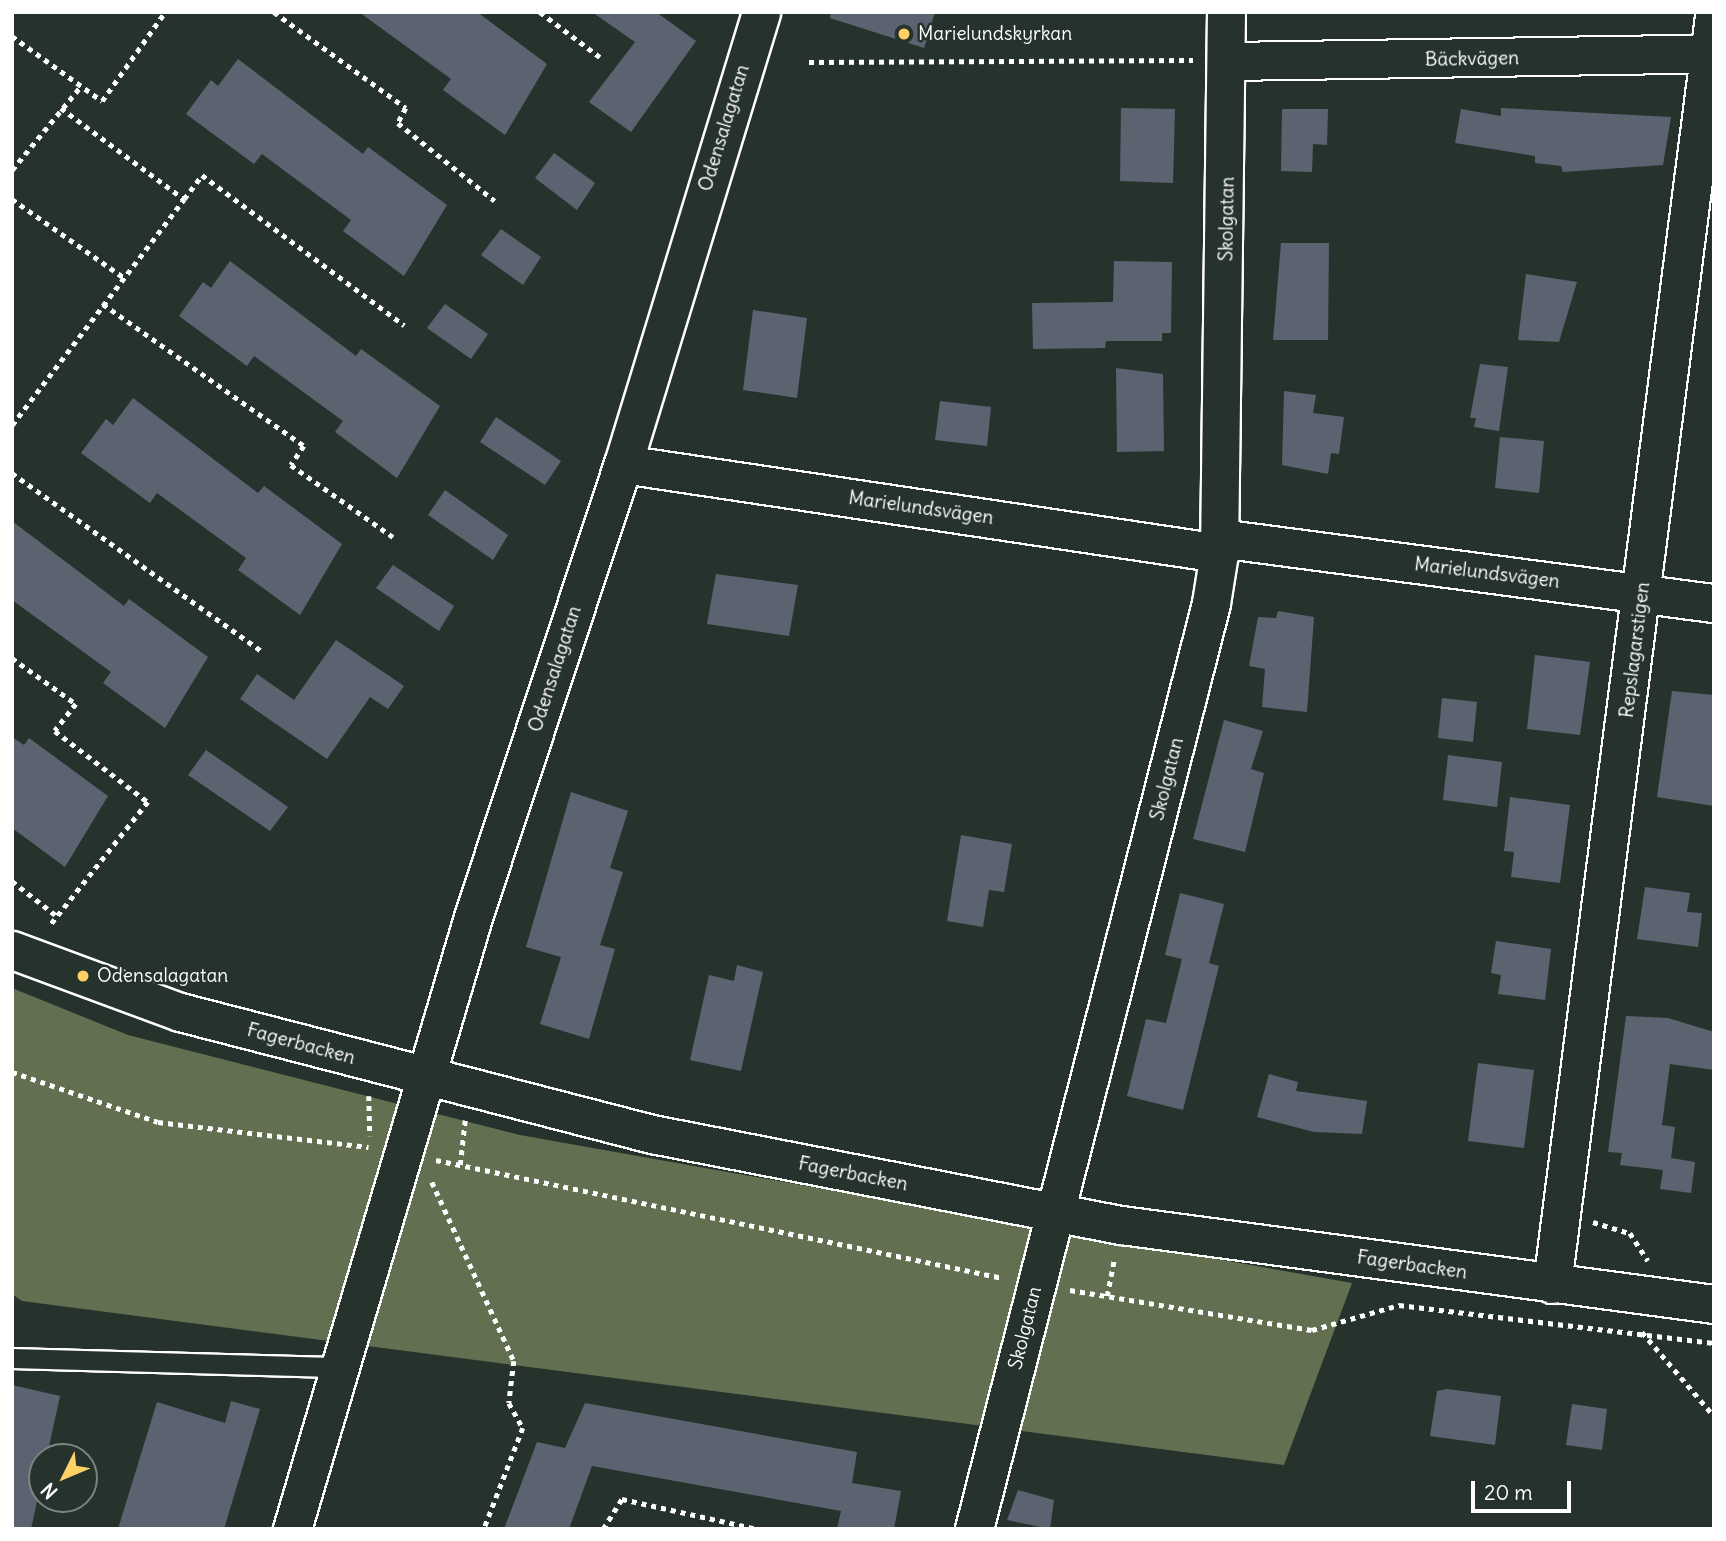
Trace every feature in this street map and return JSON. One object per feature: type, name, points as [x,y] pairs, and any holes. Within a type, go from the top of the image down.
[{"type":"street","name":"Odensalagatan","points":[[292,1529],[341,1367],[412,1154],[427,1079],[473,917],[622,464],[761,12]]},
{"type":"street","name":"Skolgatan","points":[[974,1529],[1192,682],[1219,545],[1229,61],[1226,12]]},
{"type":"street","name":"Repslagarstigen","points":[[1552,1284],[1643,593],[1714,15]]},
{"type":"street","name":"Bäckvägen","points":[[1229,61],[1711,53]]},
{"type":"street","name":"Marielundsvägen","points":[[622,464],[1219,545],[1714,603]]},
{"type":"street","name":"Fagerbacken","points":[[20,952],[180,1012],[427,1079],[652,1134],[1055,1214],[1552,1284],[1714,1304]]},
{"type":"lane","points":[[12,1358],[341,1367]]},
{"type":"path","points":[[12,36],[102,101],[165,12]]},
{"type":"path","points":[[274,12],[406,108],[398,123],[495,201]]},
{"type":"path","points":[[540,12],[600,57]]},
{"type":"path","points":[[809,62],[1042,56],[1229,61]]},
{"type":"path","points":[[12,170],[81,86]]},
{"type":"path","points":[[61,108],[184,199]]},
{"type":"path","points":[[12,425],[202,175],[404,325]]},
{"type":"path","points":[[12,199],[123,277]]},
{"type":"path","points":[[103,304],[304,446],[291,465],[393,537]]},
{"type":"path","points":[[12,473],[262,651]]},
{"type":"path","points":[[12,658],[76,704],[55,731],[148,802],[57,916],[20,952]]},
{"type":"path","points":[[12,881],[57,916]]},
{"type":"path","points":[[12,1072],[158,1122],[412,1154],[1036,1285],[1312,1330],[1399,1305],[1714,1343]]},
{"type":"path","points":[[412,1154],[514,1361],[509,1403],[523,1428],[484,1529]]},
{"type":"path","points":[[603,1529],[622,1499],[757,1529]]},
{"type":"green space","points":[[12,988],[128,1035],[520,1135],[1352,1283],[1284,1465],[22,1301],[12,1294]]},
{"type":"building","points":[[359,12],[477,12],[547,64],[505,135],[443,90],[451,79]]},
{"type":"building","points":[[592,12],[656,12],[696,41],[631,132],[589,102],[635,42]]},
{"type":"building","name":"Marielundskyrkan","points":[[831,12],[935,12],[924,48],[830,18]]},
{"type":"building","points":[[238,59],[363,154],[368,147],[447,205],[404,276],[343,231],[351,220],[262,154],[254,164],[186,114],[211,80],[218,86]]},
{"type":"building","points":[[1121,108],[1175,109],[1173,183],[1120,181]]},
{"type":"building","points":[[1501,108],[1671,117],[1663,165],[1563,172],[1561,166],[1535,163],[1535,156],[1455,143],[1461,109],[1501,116]]},
{"type":"building","points":[[1282,109],[1328,109],[1327,145],[1313,144],[1312,172],[1281,171]]},
{"type":"building","points":[[554,153],[595,183],[577,210],[535,178]]},
{"type":"building","points":[[501,229],[541,257],[523,285],[481,255]]},
{"type":"building","points":[[1281,243],[1329,243],[1328,340],[1273,340]]},
{"type":"building","points":[[230,261],[356,356],[361,349],[440,406],[397,478],[335,432],[343,421],[254,356],[247,366],[179,316],[203,282],[211,288]]},
{"type":"building","points":[[1114,261],[1172,262],[1171,333],[1162,333],[1162,341],[1106,341],[1105,348],[1033,349],[1032,303],[1113,302]]},
{"type":"building","points":[[1526,274],[1577,282],[1559,342],[1518,340]]},
{"type":"building","points":[[445,304],[488,334],[471,359],[427,328]]},
{"type":"building","points":[[753,310],[807,318],[797,398],[743,390]]},
{"type":"building","points":[[1480,364],[1508,367],[1499,431],[1474,427],[1476,418],[1470,418]]},
{"type":"building","points":[[1116,368],[1163,374],[1164,451],[1117,452]]},
{"type":"building","points":[[1284,391],[1316,395],[1313,413],[1344,417],[1339,454],[1331,453],[1328,474],[1282,465]]},
{"type":"building","points":[[133,398],[258,493],[264,486],[342,544],[300,615],[238,570],[246,558],[157,493],[150,503],[81,453],[106,419],[113,425]]},
{"type":"building","points":[[940,401],[991,407],[987,446],[935,440]]},
{"type":"building","points":[[496,417],[561,461],[545,485],[480,442]]},
{"type":"building","points":[[1500,437],[1544,441],[1539,493],[1495,488]]},
{"type":"building","points":[[445,490],[508,535],[493,560],[428,515]]},
{"type":"building","points":[[12,521],[124,606],[129,599],[208,657],[165,728],[103,683],[111,672],[12,600]]},
{"type":"building","points":[[393,565],[454,606],[439,631],[376,588]]},
{"type":"building","points":[[716,574],[798,585],[789,636],[707,624]]},
{"type":"building","points":[[1278,611],[1314,617],[1307,712],[1262,707],[1265,669],[1249,666],[1258,617],[1276,618]]},
{"type":"building","points":[[336,640],[404,686],[388,709],[370,697],[327,759],[240,699],[257,674],[294,700]]},
{"type":"building","points":[[1535,655],[1590,662],[1580,735],[1527,729]]},
{"type":"building","points":[[1672,691],[1714,695],[1714,806],[1657,797]]},
{"type":"building","points":[[1442,698],[1477,702],[1473,742],[1438,738]]},
{"type":"building","points":[[1224,720],[1263,731],[1251,769],[1264,773],[1245,852],[1193,839]]},
{"type":"building","points":[[12,737],[24,745],[29,738],[108,796],[65,867],[12,828]]},
{"type":"building","points":[[206,750],[288,807],[270,831],[188,775]]},
{"type":"building","points":[[1448,755],[1502,762],[1497,807],[1443,800]]},
{"type":"building","points":[[571,792],[628,811],[610,868],[623,872],[600,945],[615,949],[589,1039],[540,1024],[561,957],[526,947]]},
{"type":"building","points":[[1510,797],[1570,805],[1560,883],[1511,877],[1514,852],[1504,851]]},
{"type":"building","points":[[961,835],[1012,844],[1004,892],[989,890],[983,927],[947,921]]},
{"type":"building","points":[[1645,887],[1690,893],[1687,912],[1702,913],[1698,947],[1637,939]]},
{"type":"building","points":[[1180,893],[1224,904],[1209,963],[1219,966],[1183,1110],[1127,1096],[1146,1019],[1166,1023],[1182,959],[1165,955]]},
{"type":"building","points":[[1496,941],[1551,949],[1545,1000],[1498,994],[1501,975],[1491,973]]},
{"type":"building","points":[[737,965],[763,972],[741,1071],[690,1060],[709,975],[734,981]]},
{"type":"building","points":[[1626,1016],[1668,1018],[1714,1032],[1714,1070],[1670,1064],[1662,1125],[1675,1127],[1671,1158],[1695,1162],[1691,1193],[1660,1189],[1663,1170],[1620,1165],[1622,1153],[1608,1152]]},
{"type":"building","points":[[1478,1063],[1534,1070],[1524,1148],[1468,1141]]},
{"type":"building","points":[[1269,1074],[1298,1082],[1296,1091],[1367,1101],[1362,1134],[1314,1132],[1257,1117]]},
{"type":"building","points":[[12,1385],[60,1396],[50,1443],[28,1443],[28,1513],[34,1513],[31,1529],[12,1529]]},
{"type":"building","points":[[1447,1389],[1501,1396],[1495,1445],[1430,1436],[1437,1391]]},
{"type":"building","points":[[231,1401],[260,1409],[224,1529],[118,1529],[157,1402],[225,1423]]},
{"type":"building","points":[[585,1403],[857,1452],[852,1483],[901,1491],[894,1529],[837,1529],[841,1511],[592,1466],[569,1529],[504,1529],[537,1442],[565,1448]]},
{"type":"building","points":[[1572,1404],[1607,1409],[1602,1450],[1566,1445]]},
{"type":"building","points":[[1018,1490],[1054,1500],[1050,1529],[1007,1520]]},
{"type":"place","name":"Marielundskyrkan","points":[[904,34]]},
{"type":"place","name":"Odensalagatan","points":[[83,976]]}]
